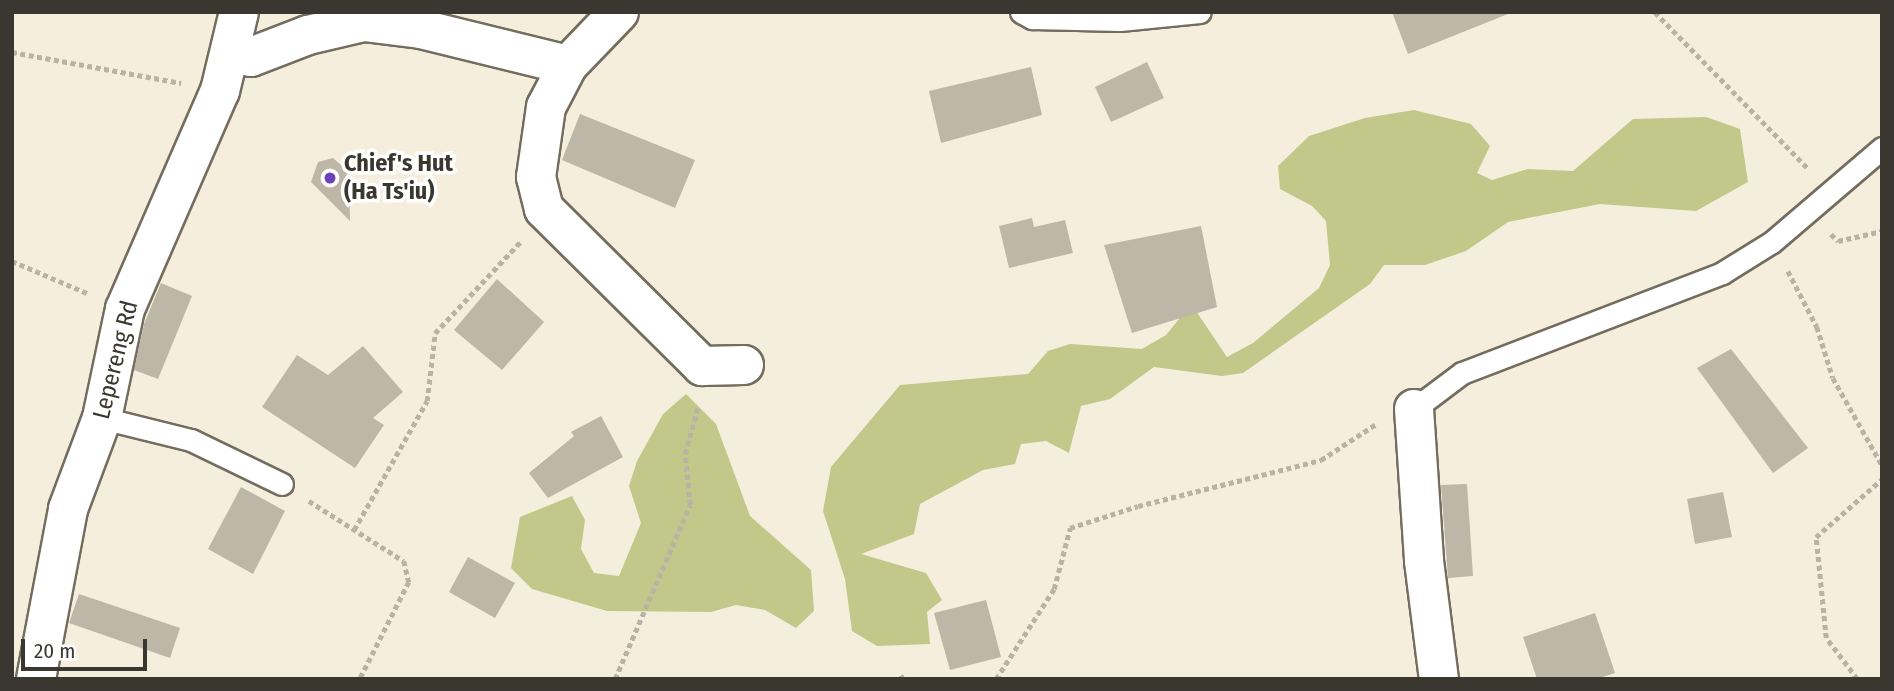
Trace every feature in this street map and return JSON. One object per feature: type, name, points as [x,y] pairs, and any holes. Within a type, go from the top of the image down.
[{"type":"street","name":"Lepereng Rd","points":[[36,679],[68,509],[102,418],[125,309],[220,92],[239,12]]},
{"type":"street","points":[[619,12],[568,65],[546,107],[536,177],[549,213],[702,366],[744,365]]},
{"type":"street","points":[[230,53],[251,57],[308,35],[364,22],[421,29],[568,65]]},
{"type":"street","points":[[1414,409],[1424,562],[1439,679]]},
{"type":"lane","points":[[1020,12],[1032,18],[1121,20],[1200,12]]},
{"type":"lane","points":[[1414,409],[1462,373],[1722,272],[1772,242],[1882,148]]},
{"type":"lane","points":[[102,418],[191,440],[282,484]]},
{"type":"path","points":[[1655,12],[1808,168],[1808,211],[1838,241],[1882,231]]},
{"type":"path","points":[[12,52],[220,92]]},
{"type":"path","points":[[354,530],[427,401],[435,332],[549,213]]},
{"type":"path","points":[[1772,242],[1817,327],[1833,378],[1882,465]]},
{"type":"path","points":[[12,261],[125,309]]},
{"type":"path","points":[[615,679],[690,505],[685,454],[702,394],[702,366]]},
{"type":"path","points":[[996,679],[1054,589],[1070,528],[1138,506],[1321,460],[1370,427],[1414,409]]},
{"type":"path","points":[[1857,679],[1826,638],[1816,537],[1882,479]]},
{"type":"path","points":[[282,484],[404,561],[409,582],[360,679]]},
{"type":"green space","points":[[1414,110],[1471,124],[1490,146],[1477,173],[1492,180],[1528,169],[1573,171],[1633,119],[1706,117],[1740,129],[1748,182],[1696,211],[1600,204],[1508,222],[1466,251],[1425,265],[1384,265],[1370,284],[1243,373],[1222,376],[1154,367],[1110,399],[1081,406],[1069,453],[1046,441],[1021,444],[1015,464],[983,470],[920,504],[914,534],[861,554],[926,573],[942,600],[927,612],[930,644],[877,646],[852,631],[845,579],[823,511],[831,467],[900,385],[1028,374],[1048,351],[1070,344],[1142,349],[1166,335],[1179,319],[1168,279],[1194,292],[1198,314],[1227,357],[1253,343],[1319,288],[1330,265],[1326,221],[1312,206],[1280,189],[1278,166],[1309,136],[1365,118]]},
{"type":"green space","points":[[686,394],[716,424],[750,516],[811,570],[814,611],[796,628],[765,610],[736,605],[711,612],[607,611],[532,589],[511,568],[520,517],[572,496],[585,520],[581,549],[594,573],[619,576],[641,523],[629,486],[637,461],[663,414]]},
{"type":"building","points":[[1392,12],[1507,12],[1508,14],[1408,54]]},
{"type":"building","points":[[1147,62],[1164,98],[1111,122],[1095,87]]},
{"type":"building","points":[[1031,67],[1042,115],[941,143],[929,91]]},
{"type":"building","points":[[580,114],[695,160],[675,208],[562,160]]},
{"type":"building","name":"Chief's Hut (Ha Ts'iu)","points":[[333,158],[349,172],[350,221],[311,182],[318,162]]},
{"type":"building","points":[[1032,218],[1034,227],[1065,220],[1073,253],[1009,268],[999,226]]},
{"type":"building","points":[[1201,226],[1217,307],[1132,333],[1104,245]]},
{"type":"building","points":[[497,279],[544,322],[502,370],[454,330]]},
{"type":"building","points":[[161,283],[192,296],[158,379],[134,370],[144,324]]},
{"type":"building","points":[[363,346],[403,392],[373,418],[384,425],[355,468],[262,407],[297,355],[328,375]]},
{"type":"building","points":[[1731,349],[1808,448],[1773,473],[1697,368]]},
{"type":"building","points":[[601,416],[623,457],[548,498],[529,473],[574,436],[571,432]]},
{"type":"building","points":[[1467,484],[1473,576],[1448,578],[1441,485]]},
{"type":"building","points":[[241,487],[285,511],[253,574],[208,549]]},
{"type":"building","points":[[1723,492],[1732,537],[1695,544],[1687,499]]},
{"type":"building","points":[[468,557],[515,583],[495,618],[449,592]]},
{"type":"building","points":[[79,594],[180,628],[170,658],[69,623]]},
{"type":"building","points":[[986,600],[1001,657],[950,670],[934,613]]},
{"type":"building","points":[[1595,613],[1615,673],[1596,679],[1537,679],[1523,637]]},
{"type":"place","name":"Chief's Hut (Ha Ts'iu)","points":[[330,178]]}]
